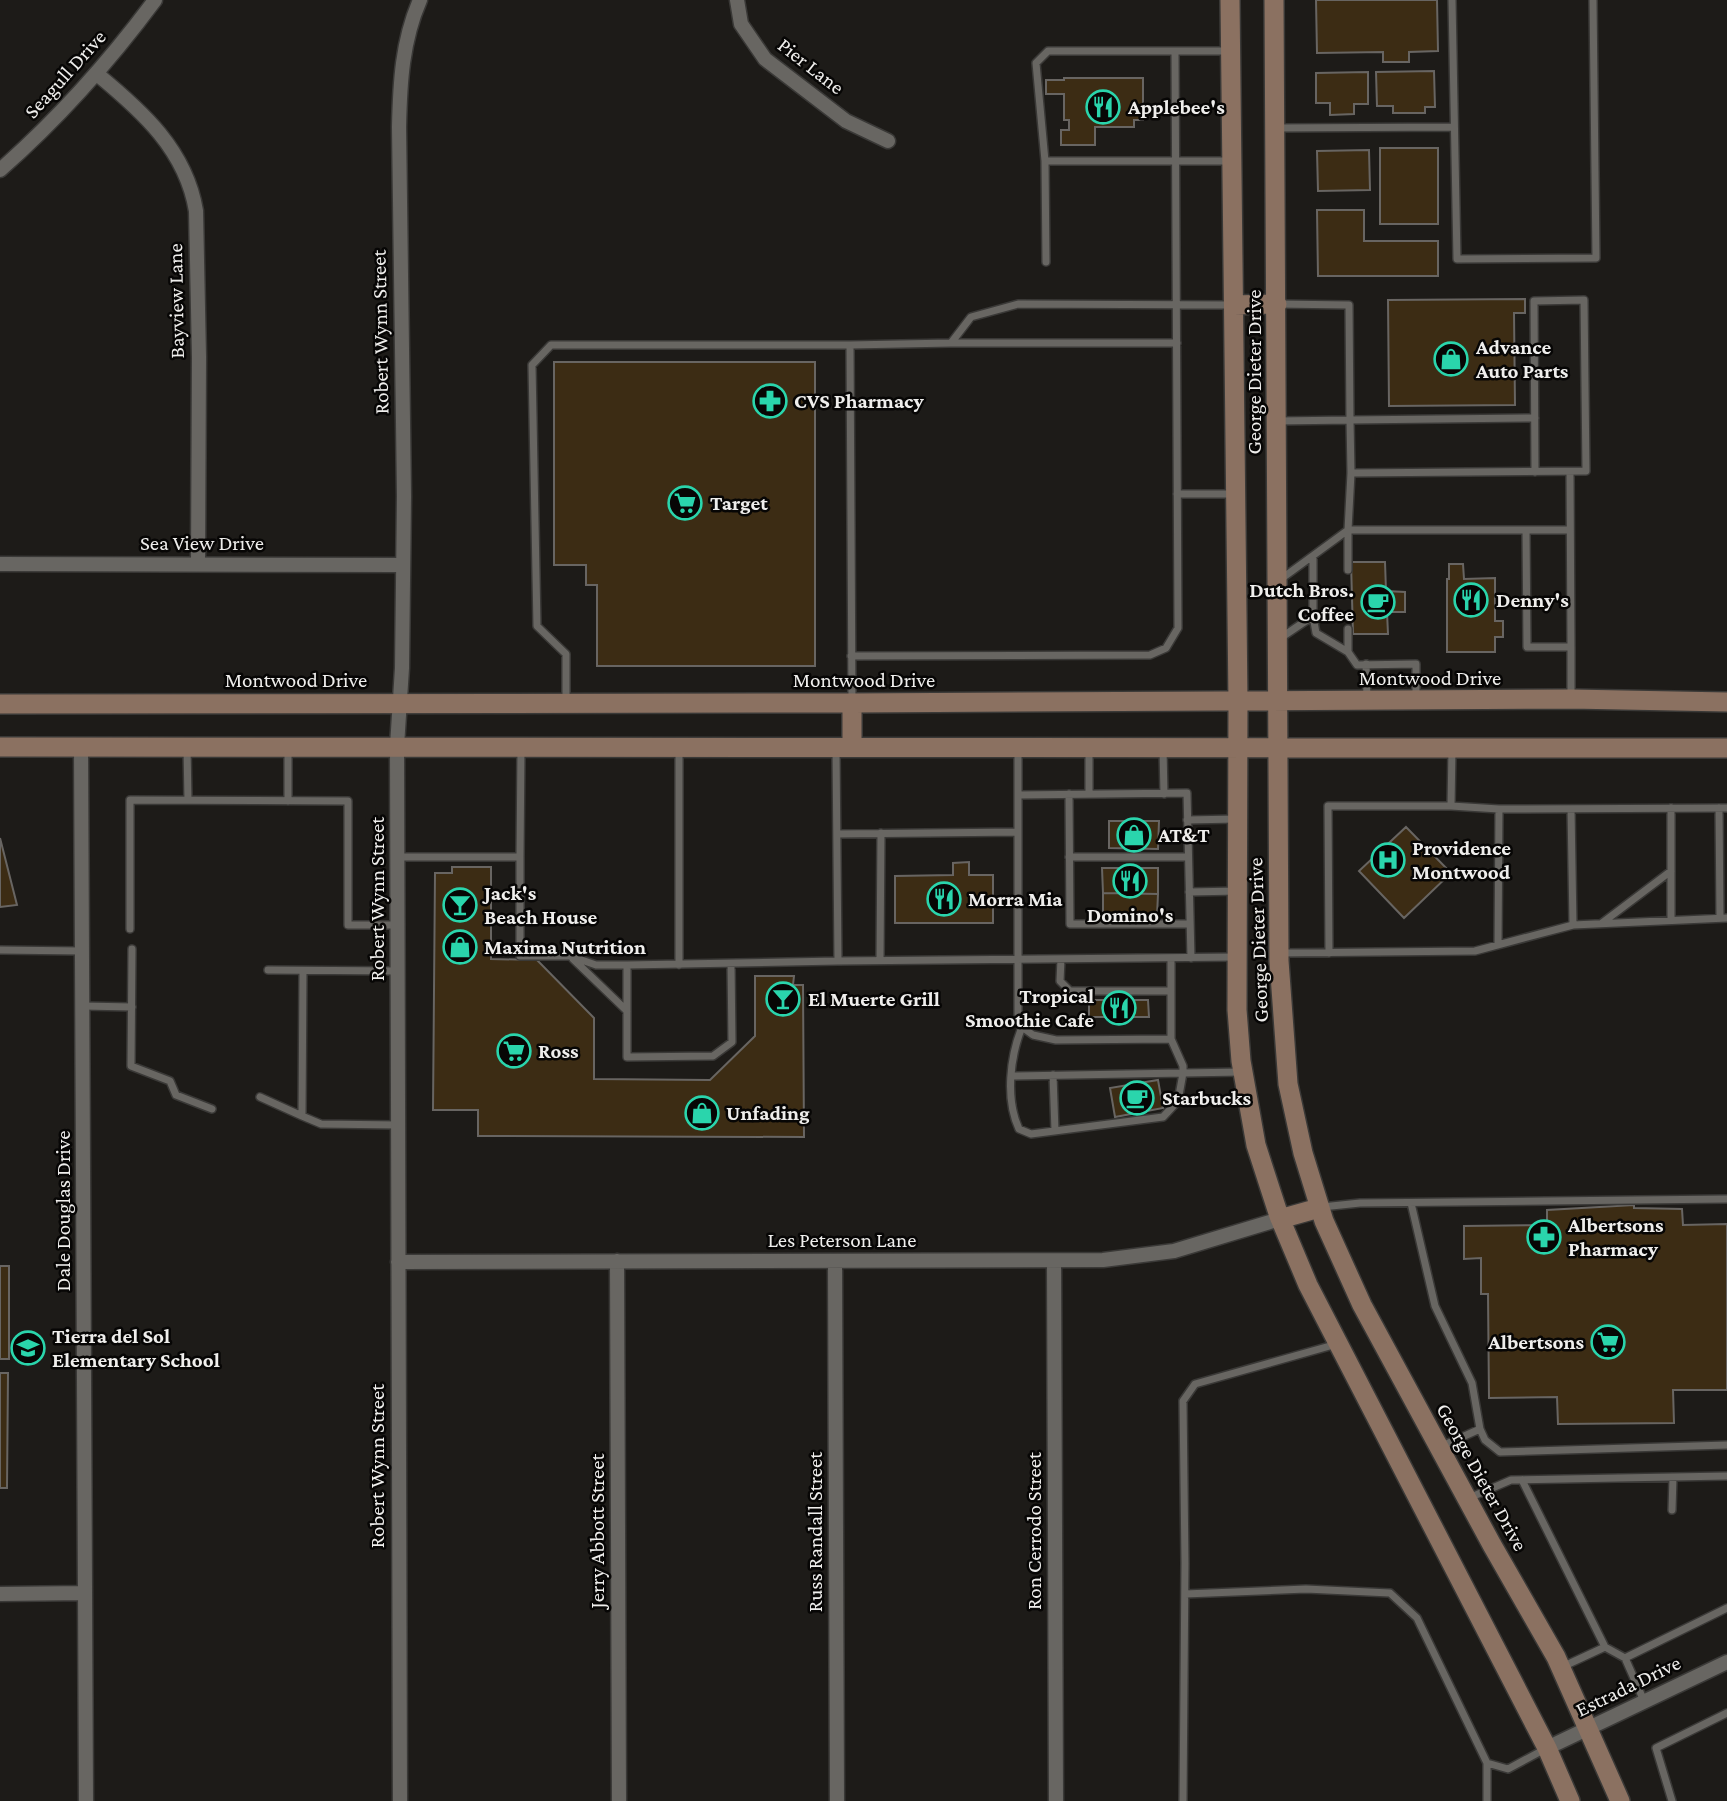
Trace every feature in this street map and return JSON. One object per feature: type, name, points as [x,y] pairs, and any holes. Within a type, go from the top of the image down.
[{"type":"main road","name":"George Dieter Drive","points":[[1230,0],[1238,702],[1237,1010],[1242,1072],[1256,1144],[1280,1219],[1308,1285],[1547,1748],[1570,1801]]},
{"type":"main road","name":"George Dieter Drive","points":[[1274,0],[1279,953],[1288,1084],[1303,1153],[1319,1208],[1362,1305],[1561,1667],[1620,1801]]},
{"type":"main road","points":[[1234,305],[1277,304]]},
{"type":"main road","name":"Montwood Drive","points":[[0,704],[852,704],[1571,699],[1727,702]]},
{"type":"main road","points":[[844,746],[852,704]]},
{"type":"main road","points":[[0,747],[1727,748]]},
{"type":"main road","points":[[1280,1219],[1319,1208]]},
{"type":"street","name":"Seagull Drive","points":[[0,170],[97,74],[155,0]]},
{"type":"street","name":"Robert Wynn Street","points":[[400,1801],[397,746],[401,702],[403,565],[400,94],[404,51],[420,0]]},
{"type":"street","name":"Pier Lane","points":[[737,0],[741,23],[765,59],[846,121],[888,141]]},
{"type":"street","name":"Bayview Lane","points":[[97,74],[138,108],[159,131],[187,177],[196,211],[199,357],[198,564]]},
{"type":"street","name":"Sea View Drive","points":[[0,564],[403,565]]},
{"type":"street","name":"Dale Douglas Drive","points":[[81,747],[86,1801]]},
{"type":"street","name":"Les Peterson Lane","points":[[398,1262],[1054,1261],[1136,1257],[1174,1251],[1280,1219]]},
{"type":"street","name":"Jerry Abbott Street","points":[[617,1261],[619,1801]]},
{"type":"street","name":"Ron Cerrodo Street","points":[[1054,1261],[1056,1801]]},
{"type":"street","name":"Russ Randall Street","points":[[835,1262],[837,1801]]},
{"type":"street","points":[[0,1594],[85,1593]]},
{"type":"street","name":"Estrada Drive","points":[[1547,1748],[1727,1661]]},
{"type":"lane","points":[[1452,0],[1457,259],[1595,258],[1593,0]]},
{"type":"lane","points":[[1046,262],[1045,161],[1035,63],[1048,51],[1230,51]]},
{"type":"lane","points":[[851,656],[1150,655],[1166,648],[1178,628],[1175,51]]},
{"type":"lane","points":[[1276,128],[1454,127]]},
{"type":"lane","points":[[1045,161],[1231,161]]},
{"type":"lane","points":[[1351,473],[1570,472],[1586,471],[1584,300],[1534,301],[1535,472]]},
{"type":"lane","points":[[951,343],[971,317],[1018,304],[1234,305]]},
{"type":"lane","points":[[1277,304],[1349,305],[1349,570]]},
{"type":"lane","points":[[566,703],[566,654],[537,626],[532,365],[551,345],[1177,343]]},
{"type":"lane","points":[[850,345],[852,704]]},
{"type":"lane","points":[[1277,421],[1535,418]]},
{"type":"lane","points":[[1570,472],[1571,699]]},
{"type":"lane","points":[[1177,494],[1236,494]]},
{"type":"lane","points":[[1278,582],[1348,530],[1570,530]]},
{"type":"lane","points":[[1526,530],[1527,647],[1571,647]]},
{"type":"lane","points":[[1313,556],[1313,616],[1316,633],[1349,652],[1357,664],[1416,664],[1416,701]]},
{"type":"lane","points":[[1278,640],[1313,616]]},
{"type":"lane","points":[[1349,629],[1349,652]]},
{"type":"lane","points":[[1366,664],[1367,701]]},
{"type":"lane","points":[[521,746],[520,956],[570,956],[596,965],[1237,957]]},
{"type":"lane","points":[[679,746],[679,965]]},
{"type":"lane","points":[[838,961],[837,834],[844,746]]},
{"type":"lane","points":[[187,747],[188,800]]},
{"type":"lane","points":[[288,747],[288,801]]},
{"type":"lane","points":[[1018,747],[1018,1014],[1022,1027],[1033,1035],[1056,1040],[1171,1039]]},
{"type":"lane","points":[[1089,747],[1089,794]]},
{"type":"lane","points":[[1163,747],[1164,793]]},
{"type":"lane","points":[[1451,806],[1452,748]]},
{"type":"lane","points":[[1018,795],[1187,793],[1191,958]]},
{"type":"lane","points":[[1069,794],[1070,924],[1190,924]]},
{"type":"lane","points":[[130,929],[130,800],[348,801],[348,925],[398,925]]},
{"type":"lane","points":[[1279,953],[1329,953],[1475,951],[1573,925],[1724,918],[1723,808],[1499,809],[1451,806],[1328,806],[1329,953]]},
{"type":"lane","points":[[1571,808],[1573,925]]},
{"type":"lane","points":[[1671,808],[1671,920]]},
{"type":"lane","points":[[1498,945],[1499,809]]},
{"type":"lane","points":[[1188,820],[1238,819]]},
{"type":"lane","points":[[837,834],[1018,832]]},
{"type":"lane","points":[[880,960],[881,833]]},
{"type":"lane","points":[[398,857],[520,856]]},
{"type":"lane","points":[[1069,857],[1188,857]]},
{"type":"lane","points":[[1600,924],[1671,871]]},
{"type":"lane","points":[[1189,892],[1238,891]]},
{"type":"lane","points":[[132,949],[131,1066],[170,1081],[176,1095],[212,1109]]},
{"type":"lane","points":[[0,950],[82,951]]},
{"type":"lane","points":[[570,956],[627,1011]]},
{"type":"lane","points":[[1022,1027],[1012,1051],[1012,1114],[1019,1129],[1031,1134],[1163,1117],[1178,1101],[1183,1073],[1183,1066],[1171,1039],[1171,958]]},
{"type":"lane","points":[[1061,959],[1060,981],[1070,991],[1171,991]]},
{"type":"lane","points":[[627,965],[627,1057],[713,1056],[732,1042],[732,964]]},
{"type":"lane","points":[[268,971],[398,971]]},
{"type":"lane","points":[[302,1116],[303,971]]},
{"type":"lane","points":[[83,1006],[132,1007]]},
{"type":"lane","points":[[1012,1076],[1242,1072]]},
{"type":"lane","points":[[1053,1075],[1055,1131]]},
{"type":"lane","points":[[260,1097],[321,1124],[398,1125]]},
{"type":"lane","points":[[1319,1208],[1360,1203],[1727,1199]]},
{"type":"lane","points":[[1411,1203],[1435,1306],[1472,1383],[1480,1429],[1485,1440],[1500,1452],[1727,1445]]},
{"type":"lane","points":[[1183,1801],[1183,1401],[1195,1384],[1337,1344]]},
{"type":"lane","points":[[1439,1447],[1480,1429]]},
{"type":"lane","points":[[1467,1499],[1511,1480],[1727,1476]]},
{"type":"lane","points":[[1672,1510],[1673,1477]]},
{"type":"lane","points":[[1522,1480],[1605,1647],[1625,1658],[1644,1701]]},
{"type":"lane","points":[[1185,1594],[1306,1589],[1390,1593],[1417,1618],[1487,1763],[1487,1801]]},
{"type":"lane","points":[[1625,1658],[1727,1608]]},
{"type":"lane","points":[[1561,1667],[1605,1647]]},
{"type":"lane","points":[[1672,1801],[1656,1748],[1727,1713]]},
{"type":"lane","points":[[1487,1763],[1508,1769],[1547,1748]]},
{"type":"building","points":[[1316,0],[1437,0],[1438,51],[1409,52],[1409,62],[1383,62],[1383,52],[1317,53]]},
{"type":"building","points":[[1434,71],[1435,107],[1425,107],[1425,113],[1393,113],[1393,106],[1377,106],[1376,72]]},
{"type":"building","points":[[1368,72],[1368,104],[1354,104],[1354,114],[1330,115],[1330,103],[1316,103],[1316,73]]},
{"type":"building","name":"Applebee's","points":[[1143,78],[1143,120],[1134,120],[1134,127],[1095,127],[1095,145],[1061,145],[1061,130],[1069,130],[1069,120],[1064,120],[1064,94],[1046,94],[1046,80]]},
{"type":"building","points":[[1380,148],[1438,148],[1438,224],[1380,224]]},
{"type":"building","points":[[1369,150],[1370,190],[1318,191],[1317,151]]},
{"type":"building","points":[[1317,210],[1364,210],[1364,241],[1438,241],[1438,276],[1318,276]]},
{"type":"building","name":"Advance Auto Parts","points":[[1525,299],[1525,313],[1514,313],[1515,405],[1389,406],[1388,300]]},
{"type":"building","name":"Target","points":[[554,362],[815,362],[815,666],[597,666],[597,585],[586,585],[586,565],[554,565]]},
{"type":"building","name":"Dutch Bros. Coffee","points":[[1351,562],[1385,562],[1386,591],[1405,592],[1405,612],[1387,612],[1388,634],[1353,634]]},
{"type":"building","name":"Denny's","points":[[1449,564],[1463,564],[1464,579],[1495,578],[1495,621],[1503,621],[1503,637],[1495,637],[1495,652],[1447,652]]},
{"type":"building","name":"AT&T","points":[[1109,821],[1159,821],[1158,849],[1109,848]]},
{"type":"building","points":[[1406,827],[1451,873],[1404,918],[1359,871]]},
{"type":"building","points":[[0,838],[17,905],[0,907]]},
{"type":"building","name":"Morra Mia","points":[[969,862],[969,875],[993,875],[993,923],[895,923],[895,876],[953,875],[953,863]]},
{"type":"building","points":[[452,867],[491,867],[491,959],[537,960],[594,1018],[594,1079],[710,1080],[755,1036],[755,976],[794,976],[793,985],[803,985],[804,1137],[478,1136],[478,1110],[433,1110],[435,873],[452,873]]},
{"type":"building","name":"Domino's","points":[[1102,868],[1158,868],[1158,894],[1103,893]]},
{"type":"building","points":[[1103,893],[1158,894],[1157,916],[1103,916]]},
{"type":"building","name":"Tropical Smoothie Cafe","points":[[1089,1000],[1148,1000],[1149,1017],[1089,1017]]},
{"type":"building","name":"Starbucks","points":[[1158,1080],[1163,1108],[1115,1117],[1110,1088]]},
{"type":"building","name":"Albertsons","points":[[1634,1205],[1634,1208],[1682,1209],[1683,1225],[1727,1224],[1727,1390],[1673,1390],[1674,1423],[1558,1424],[1557,1397],[1489,1398],[1488,1294],[1481,1294],[1481,1258],[1464,1259],[1464,1226],[1547,1225],[1547,1210]]},
{"type":"building","points":[[0,1266],[9,1266],[9,1359],[0,1359]]},
{"type":"building","points":[[0,1373],[8,1373],[7,1488],[0,1488]]},
{"type":"place","name":"Applebee's","points":[[1103,107]]},
{"type":"place","name":"Advance Auto Parts","points":[[1451,359]]},
{"type":"place","name":"CVS Pharmacy","points":[[770,401]]},
{"type":"place","name":"Target","points":[[685,503]]},
{"type":"place","name":"Denny's","points":[[1471,600]]},
{"type":"place","name":"Dutch Bros. Coffee","points":[[1378,602]]},
{"type":"place","name":"AT&T","points":[[1134,835]]},
{"type":"place","name":"Providence Montwood","points":[[1388,860]]},
{"type":"place","name":"Domino's","points":[[1130,881]]},
{"type":"place","name":"Morra Mia","points":[[944,899]]},
{"type":"place","name":"Jack's Beach House","points":[[460,905]]},
{"type":"place","name":"Maxima Nutrition","points":[[460,947]]},
{"type":"place","name":"El Muerte Grill","points":[[783,999]]},
{"type":"place","name":"Tropical Smoothie Cafe","points":[[1119,1008]]},
{"type":"place","name":"Ross","points":[[514,1051]]},
{"type":"place","name":"Starbucks","points":[[1137,1098]]},
{"type":"place","name":"Unfading","points":[[702,1113]]},
{"type":"place","name":"Albertsons Pharmacy","points":[[1544,1237]]},
{"type":"place","name":"Albertsons","points":[[1608,1342]]},
{"type":"place","name":"Tierra del Sol Elementary School","points":[[28,1348]]}]
